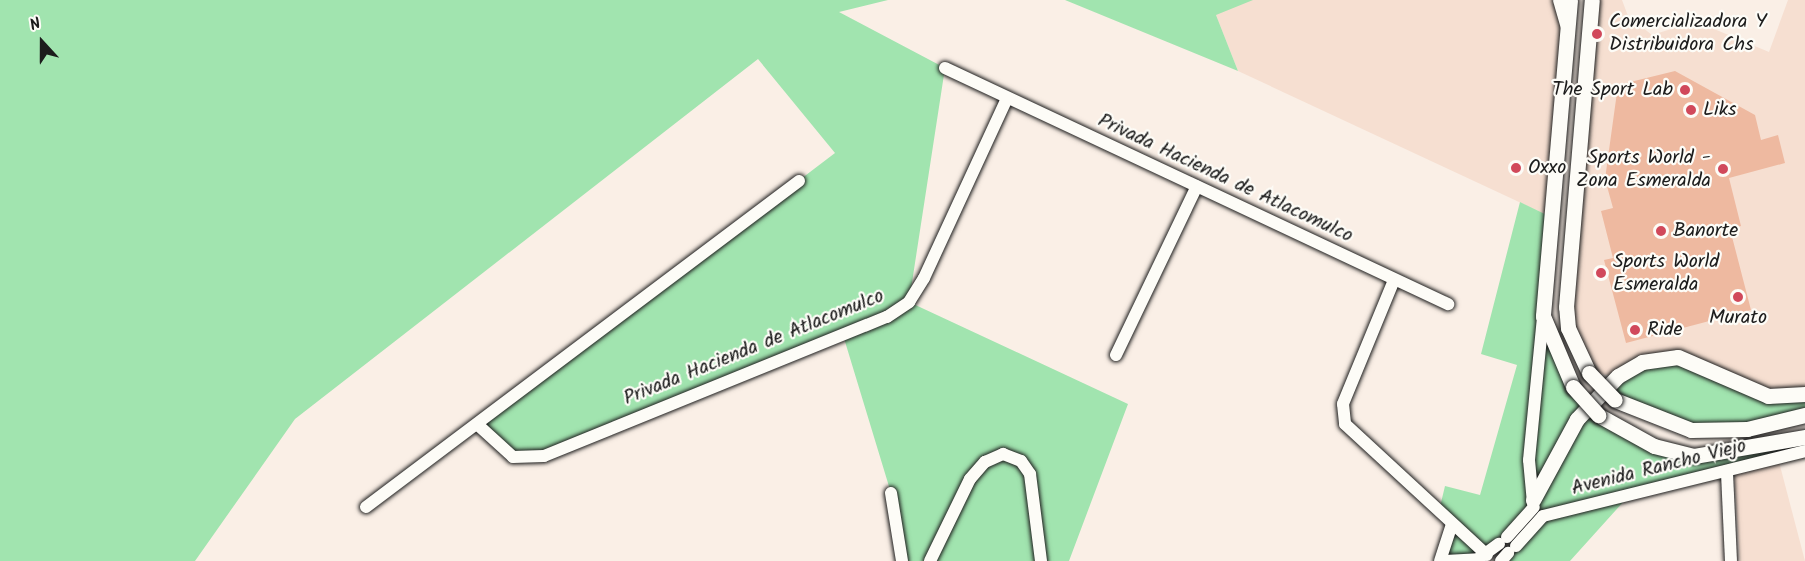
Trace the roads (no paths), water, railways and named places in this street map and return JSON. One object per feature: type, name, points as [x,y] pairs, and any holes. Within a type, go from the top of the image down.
[{"type":"main road","points":[[1570,0],[1543,316],[1573,387],[1598,415],[1653,446],[1694,456],[1805,437]]},
{"type":"main road","points":[[1592,0],[1566,307],[1569,328],[1589,373],[1615,400],[1691,430],[1747,429],[1805,415]]},
{"type":"main road","points":[[1533,503],[1577,419],[1618,376],[1642,362],[1678,357],[1768,396],[1805,394]]},
{"type":"street","points":[[1558,0],[1567,29]]},
{"type":"street","name":"Privada Hacienda de Atlacomulco","points":[[945,68],[1448,304]]},
{"type":"street","name":"Privada Hacienda de Atlacomulco","points":[[478,425],[513,457],[544,456],[887,317],[909,302],[924,278],[1007,98]]},
{"type":"street","points":[[366,507],[478,425],[799,181]]},
{"type":"street","name":"Privada Hacienda de Atlacomulco","points":[[1116,355],[1197,186]]},
{"type":"street","points":[[1394,280],[1342,416],[1345,424],[1452,524],[1503,548]]},
{"type":"street","points":[[1523,527],[1533,503],[1529,460],[1543,316]]},
{"type":"street","name":"Avenida Rancho Viejo","points":[[1543,516],[1727,473],[1805,451]]},
{"type":"street","points":[[930,561],[970,479],[985,462],[1003,454],[1022,461],[1030,474],[1041,561]]},
{"type":"street","points":[[1727,473],[1731,561]]},
{"type":"street","points":[[891,493],[902,561]]},
{"type":"street","points":[[1444,561],[1467,560],[1503,548],[1523,527],[1543,516],[1533,503]]},
{"type":"street","points":[[1440,561],[1452,524]]},
{"type":"place","name":"Comercializadora Y Distribuidora Chs","points":[[1597,34]]},
{"type":"place","name":"The Sport Lab","points":[[1685,90]]},
{"type":"place","name":"Liks","points":[[1691,110]]},
{"type":"place","name":"Oxxo","points":[[1516,168]]},
{"type":"place","name":"Sports World - Zona Esmeralda","points":[[1723,169]]},
{"type":"place","name":"Banorte","points":[[1661,231]]},
{"type":"place","name":"Sports World Esmeralda","points":[[1601,273]]},
{"type":"place","name":"Murato","points":[[1738,297]]},
{"type":"place","name":"Ride","points":[[1635,330]]}]
